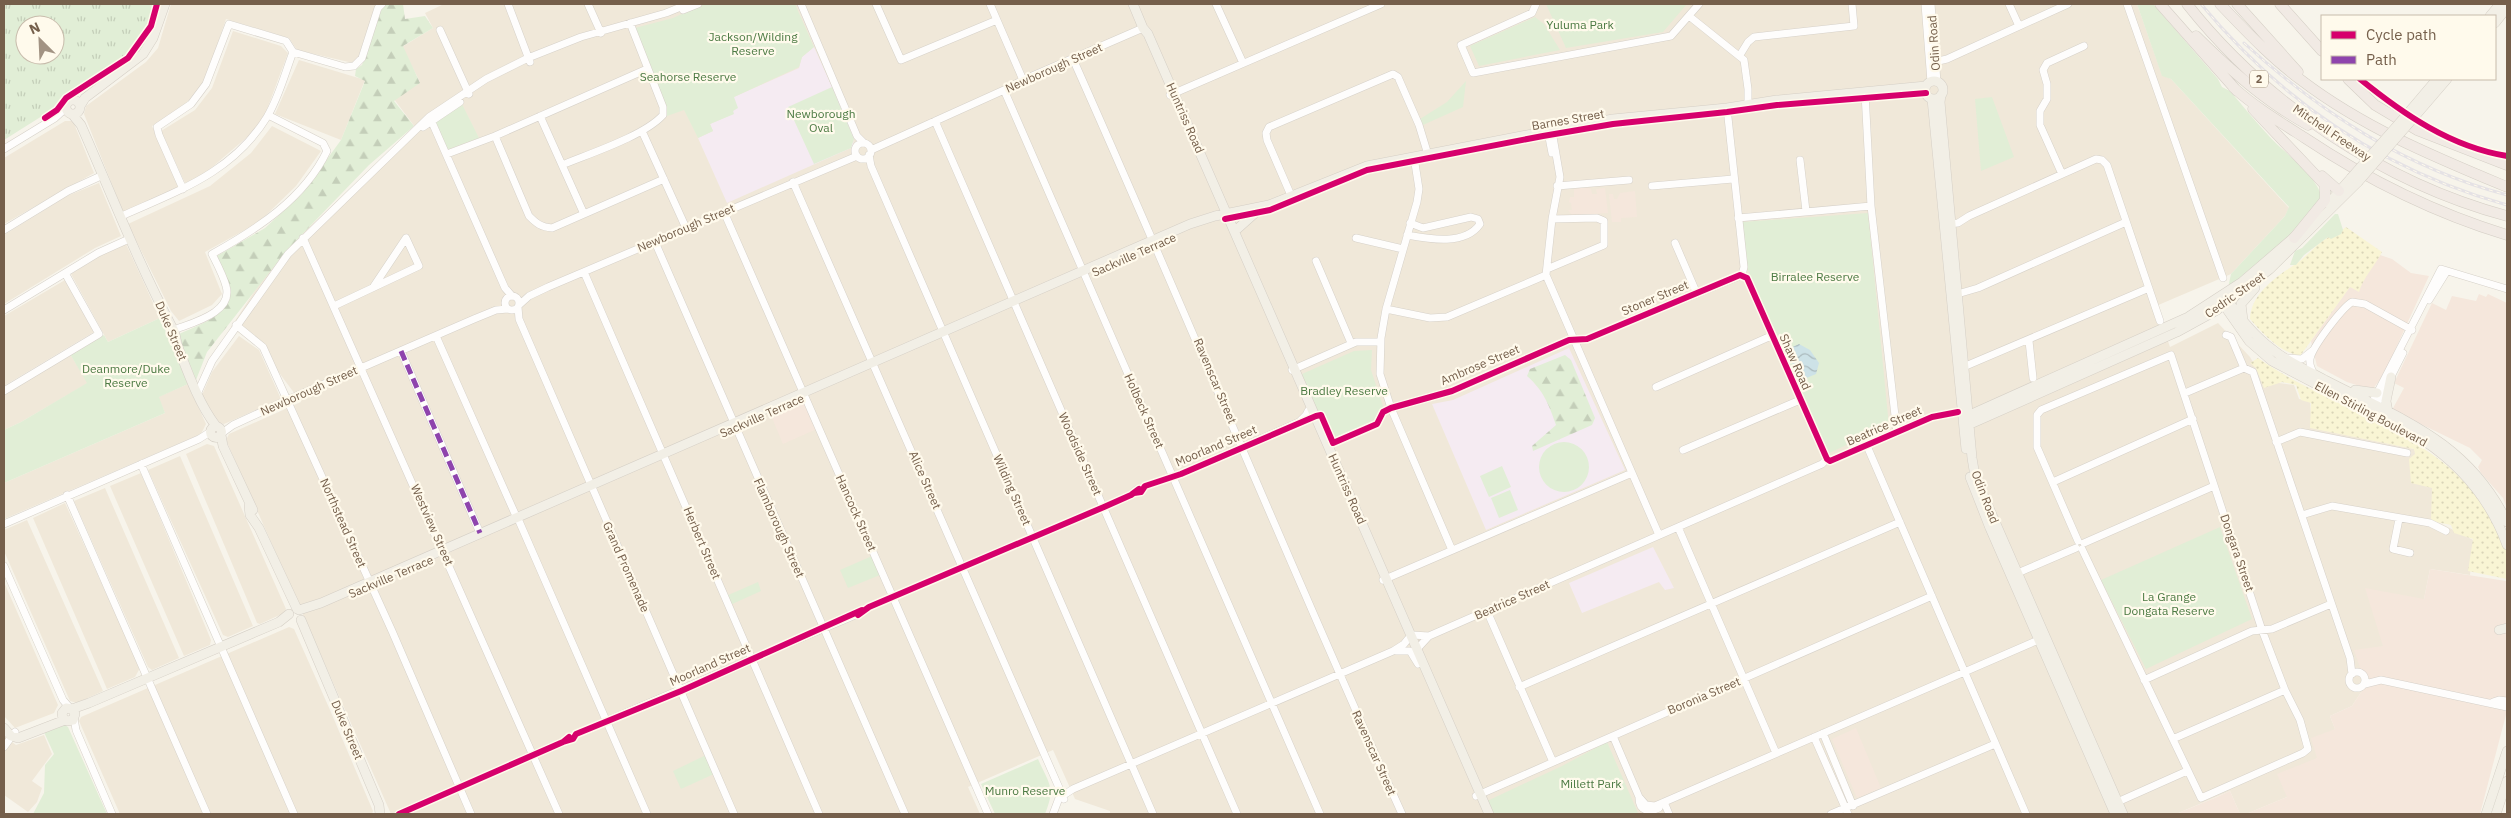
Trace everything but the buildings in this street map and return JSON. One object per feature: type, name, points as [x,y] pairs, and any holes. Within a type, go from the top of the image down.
[{"type":"highway","points":[[2160,4],[2233,87],[2325,185],[2325,200],[2294,238]]},
{"type":"highway","points":[[2165,4],[2240,77],[2272,103],[2342,142]]},
{"type":"highway","name":"Mitchell Freeway","points":[[2187,4],[2227,48],[2262,82],[2342,142],[2433,191],[2507,216]]},
{"type":"highway","name":"Mitchell Freeway","points":[[2220,4],[2275,59],[2317,92],[2409,146],[2507,187]]},
{"type":"highway","points":[[2237,4],[2317,92]]},
{"type":"highway","points":[[2280,4],[2321,50]]},
{"type":"highway","points":[[2349,80],[2375,105],[2418,130],[2507,165]]},
{"type":"highway","points":[[2233,87],[2267,114],[2388,188],[2468,224],[2507,236]]},
{"type":"highway","points":[[2310,169],[2343,192]]},
{"type":"main road","points":[[73,109],[140,52],[152,30],[160,4]]},
{"type":"main road","points":[[73,109],[143,54],[153,38],[164,4]]},
{"type":"main road","name":"Huntriss Road","points":[[1133,4],[1143,28],[1148,34],[1172,94],[1410,637],[1418,664],[1478,796],[1489,814]]},
{"type":"main road","points":[[2491,15],[2500,4]]},
{"type":"main road","points":[[2496,22],[2507,8]]},
{"type":"main road","name":"Cedric Street","points":[[1966,421],[1975,420],[2168,336],[2211,313],[2242,282],[2294,238],[2354,182],[2412,113],[2436,80]]},
{"type":"main road","name":"Cedric Street","points":[[2412,113],[2446,80]]},
{"type":"main road","name":"Odin Road","points":[[1948,221],[1930,89],[1942,87],[1940,102],[1948,221],[1973,488],[2014,575],[2114,803],[2123,814]]},
{"type":"main road","points":[[1930,89],[1941,95]]},
{"type":"main road","name":"Barnes Street","points":[[1226,217],[1254,214],[1358,173],[1429,156],[1550,133],[1750,107],[1930,89]]},
{"type":"main road","name":"Duke Street","points":[[73,109],[122,214],[132,242],[163,311],[174,330],[179,348],[249,506],[250,515],[280,575],[381,811],[387,814]]},
{"type":"main road","name":"Cedric Street","points":[[1966,421],[2008,398],[2172,325],[2223,300],[2270,269],[2343,192]]},
{"type":"main road","name":"Barnes Street","points":[[1226,217],[1292,198]]},
{"type":"main road","points":[[1235,231],[1254,214]]},
{"type":"main road","name":"Huntriss Road","points":[[1226,217],[1235,231],[1293,370],[1308,411],[1385,580]]},
{"type":"main road","name":"Sackville Terrace","points":[[444,551],[480,533],[592,487],[1084,274],[1201,220],[1226,217]]},
{"type":"main road","points":[[2245,324],[2241,304],[2250,292],[2265,280],[2270,269]]},
{"type":"main road","name":"Ellen Stirling Boulevard","points":[[2223,300],[2264,343],[2284,358],[2343,389],[2439,451],[2460,469],[2487,504],[2506,537]]},
{"type":"main road","name":"Ellen Stirling Boulevard","points":[[2223,300],[2249,341],[2286,370],[2372,409],[2388,412],[2430,434],[2459,456],[2482,481],[2507,522]]},
{"type":"main road","points":[[2211,313],[2222,316],[2249,341]]},
{"type":"main road","name":"Odin Road","points":[[1961,368],[1967,394],[1966,421]]},
{"type":"main road","points":[[2388,412],[2386,401],[2392,377]]},
{"type":"main road","points":[[2343,389],[2377,393]]},
{"type":"main road","points":[[1967,394],[1973,407],[2008,398]]},
{"type":"main road","name":"Sackville Terrace","points":[[13,734],[30,730],[68,715],[518,518]]},
{"type":"main road","name":"Huntriss Road","points":[[1410,637],[1418,648],[1484,814]]},
{"type":"main road","points":[[4,721],[13,734]]},
{"type":"main road","points":[[4,728],[13,734]]},
{"type":"main road","points":[[2486,814],[2507,751]]},
{"type":"main road","points":[[2496,814],[2507,781]]},
{"type":"main road","name":"Odin Road","points":[[2114,803],[2115,814]]},
{"type":"street","points":[[183,189],[158,135],[157,128],[191,104],[206,84],[229,24],[286,41],[293,52],[345,67],[354,66],[362,58],[378,8],[382,4]]},
{"type":"street","points":[[508,4],[532,59]]},
{"type":"street","points":[[588,4],[601,33]]},
{"type":"street","points":[[198,392],[212,361],[288,254],[408,137],[430,119],[469,93],[532,59],[601,33],[666,13],[688,4]]},
{"type":"street","points":[[630,25],[668,17],[698,4]]},
{"type":"street","name":"Wilding Street","points":[[801,4],[863,151],[1153,814]]},
{"type":"street","points":[[876,4],[900,60],[997,20]]},
{"type":"street","points":[[990,4],[1022,80]]},
{"type":"street","points":[[1216,4],[1243,63]]},
{"type":"street","points":[[1172,94],[1381,4]]},
{"type":"street","points":[[1536,4],[1532,12],[1461,45],[1473,73],[1665,38],[1671,36],[1699,4]]},
{"type":"street","points":[[1740,55],[1748,42],[1754,38],[1854,26],[1852,4]]},
{"type":"street","name":"Odin Road","points":[[1925,4],[1933,60]]},
{"type":"street","name":"Odin Road","points":[[1930,89],[1933,60],[1931,4]]},
{"type":"street","points":[[2009,4],[2019,26]]},
{"type":"street","points":[[1933,60],[1956,54],[2068,4]]},
{"type":"street","points":[[2127,4],[2223,278]]},
{"type":"street","points":[[1689,16],[1740,55],[1746,68],[1748,89],[1751,92],[1750,107]]},
{"type":"street","points":[[562,165],[642,131],[657,122],[663,115],[663,107],[630,25]]},
{"type":"street","name":"Newborough Street","points":[[5,523],[496,310],[510,299],[530,296],[935,121],[1022,80],[1143,28]]},
{"type":"street","points":[[440,30],[469,93]]},
{"type":"street","points":[[2062,174],[2040,125],[2040,111],[2046,103],[2048,92],[2043,70],[2047,63],[2084,46]]},
{"type":"street","points":[[122,214],[199,182],[228,162],[254,136],[268,115],[293,52]]},
{"type":"street","name":"Ravenscar Street","points":[[1073,59],[1155,242],[1339,675],[1402,814]]},
{"type":"street","points":[[447,154],[495,136],[647,69]]},
{"type":"street","points":[[1292,198],[1267,140],[1266,133],[1269,128],[1393,74],[1398,77],[1429,156]]},
{"type":"street","name":"Holbeck Street","points":[[1004,90],[1173,476],[1270,705],[1320,814]]},
{"type":"street","points":[[1865,95],[1872,206],[1897,433]]},
{"type":"street","points":[[4,149],[73,109]]},
{"type":"street","points":[[1727,110],[1744,267],[1742,275]]},
{"type":"street","points":[[174,330],[213,314],[226,299],[227,288],[212,254],[259,228],[298,193],[327,151],[323,143],[268,115]]},
{"type":"street","points":[[540,116],[584,214]]},
{"type":"street","points":[[430,119],[510,299],[518,306]]},
{"type":"street","name":"Woodside Street","points":[[935,121],[1237,814]]},
{"type":"street","points":[[642,131],[686,228]]},
{"type":"street","points":[[1550,133],[1559,165],[1560,178],[1552,219],[1547,272],[1659,535]]},
{"type":"street","points":[[495,136],[529,216],[536,224],[552,228],[664,179]]},
{"type":"street","points":[[1415,159],[1419,189],[1386,309],[1380,342],[1380,374],[1390,408],[1452,550]]},
{"type":"street","points":[[1948,221],[1969,216],[2096,159],[2102,160],[2107,165],[2160,321]]},
{"type":"street","points":[[1800,160],[1806,211]]},
{"type":"street","points":[[4,230],[68,191],[103,175]]},
{"type":"street","points":[[1652,186],[1734,179]]},
{"type":"street","points":[[1557,186],[1630,180]]},
{"type":"street","name":"Alice Street","points":[[793,182],[1055,778],[1065,796]]},
{"type":"street","points":[[1738,218],[1872,206]]},
{"type":"street","name":"Hancock Street","points":[[724,212],[988,814]]},
{"type":"street","points":[[1407,235],[1436,240],[1453,239],[1477,228],[1480,224],[1478,219],[1472,217],[1423,228],[1410,222]]},
{"type":"street","points":[[1386,309],[1430,318],[1447,317],[1604,245],[1604,221],[1597,218],[1552,219]]},
{"type":"street","points":[[1954,292],[1971,291],[2126,222]]},
{"type":"street","name":"Westview Street","points":[[303,238],[444,551],[559,814]]},
{"type":"street","points":[[334,306],[419,266],[406,238],[374,286]]},
{"type":"street","points":[[1356,238],[1403,249]]},
{"type":"street","points":[[4,310],[98,253],[132,242]]},
{"type":"street","name":"Flamborough Street","points":[[655,242],[905,814]]},
{"type":"street","points":[[1675,243],[1696,294]]},
{"type":"street","points":[[1316,261],[1351,343]]},
{"type":"street","points":[[2372,409],[2377,393],[2444,270],[2507,289]]},
{"type":"street","name":"Herbert Street","points":[[584,272],[819,814]]},
{"type":"street","points":[[4,391],[99,334],[65,273]]},
{"type":"street","name":"Stoner Street","points":[[1576,341],[1587,339],[1742,275]]},
{"type":"street","name":"Shaw Road","points":[[1742,275],[1747,278],[1827,459]]},
{"type":"street","points":[[1961,368],[2149,288]]},
{"type":"street","name":"Newborough Street","points":[[496,310],[509,310],[518,306],[530,296]]},
{"type":"street","points":[[509,310],[510,299]]},
{"type":"street","points":[[2314,374],[2310,366],[2310,357],[2314,349],[2344,308],[2352,302],[2365,304],[2412,330]]},
{"type":"street","name":"Grand Promenade","points":[[518,306],[519,319],[734,814]]},
{"type":"street","name":"Grand Promenade","points":[[509,310],[519,319]]},
{"type":"street","name":"Northstead Street","points":[[236,325],[263,347],[370,583],[471,814]]},
{"type":"street","points":[[2372,409],[2392,377],[2412,330]]},
{"type":"street","points":[[2226,335],[2231,337],[2244,368],[2253,372],[2350,658],[2365,684]]},
{"type":"street","points":[[436,336],[518,518],[647,814]]},
{"type":"street","points":[[1656,387],[1771,336]]},
{"type":"street","name":"Ambrose Street","points":[[1390,408],[1452,391],[1569,340],[1576,341]]},
{"type":"street","points":[[2029,340],[2033,378]]},
{"type":"street","points":[[1293,370],[1351,343],[1380,342]]},
{"type":"street","points":[[2284,358],[2302,359],[2314,349]]},
{"type":"street","points":[[401,351],[480,533]]},
{"type":"street","name":"Dongara Street","points":[[2052,482],[2037,447],[2037,415],[2041,410],[2171,355],[2262,630],[2285,690],[2300,720],[2308,749],[2303,753],[2201,798],[2187,771]]},
{"type":"street","points":[[1960,357],[1979,361]]},
{"type":"street","points":[[2185,393],[2244,368]]},
{"type":"street","points":[[1683,450],[1800,400]]},
{"type":"street","name":"Moorland Street","points":[[398,814],[533,756],[576,734],[681,691],[752,658],[853,616],[862,610],[964,568],[1032,536],[1104,507],[1131,495],[1145,486],[1243,447],[1299,422],[1306,416],[1308,411]]},
{"type":"street","name":"Beatrice Street","points":[[1410,637],[1429,636],[1822,464],[1827,459],[1830,461],[1932,417],[1951,413]]},
{"type":"street","points":[[2114,803],[2187,771],[2175,738],[2144,680],[2052,482],[2193,420]]},
{"type":"street","points":[[2276,442],[2300,432],[2390,448],[2407,454]]},
{"type":"street","points":[[1867,446],[2026,814]]},
{"type":"street","points":[[141,464],[294,814]]},
{"type":"street","points":[[1385,580],[1632,473]]},
{"type":"street","points":[[2014,575],[2214,486]]},
{"type":"street","points":[[67,495],[207,814]]},
{"type":"street","points":[[2302,514],[2332,506],[2430,523],[2446,531]]},
{"type":"street","points":[[2399,519],[2394,549],[2410,553]]},
{"type":"street","points":[[1519,687],[1900,522]]},
{"type":"street","points":[[1678,527],[1776,753]]},
{"type":"street","points":[[4,566],[112,814]]},
{"type":"street","name":"Boronia Street","points":[[1478,796],[1932,596]]},
{"type":"street","points":[[2144,680],[2252,631],[2272,630],[2331,604]]},
{"type":"street","points":[[1488,611],[1519,687],[1554,762]]},
{"type":"street","name":"Beatrice Street","points":[[1418,648],[1429,636]]},
{"type":"street","points":[[1053,814],[1057,802],[1065,796],[1393,651],[1404,644],[1410,637]]},
{"type":"street","points":[[1613,736],[1644,807],[1651,811],[1776,753],[2042,638]]},
{"type":"street","points":[[1393,651],[1410,651],[1418,664]]},
{"type":"street","points":[[2381,680],[2365,684],[2359,688],[2351,686],[2349,678],[2358,674],[2493,702],[2507,707]]},
{"type":"street","points":[[2175,738],[2285,690]]},
{"type":"street","points":[[2493,702],[2499,700],[2507,701]]},
{"type":"street","points":[[1822,733],[1854,806]]},
{"type":"street","points":[[4,747],[13,734]]},
{"type":"street","points":[[1814,737],[1847,812]]},
{"type":"street","points":[[1831,814],[1847,812],[1854,806],[1995,744]]},
{"type":"street","points":[[1057,814],[1065,796]]},
{"type":"street","points":[[1663,807],[1669,814]]},
{"type":"shaded area","points":[[171,4],[376,4],[358,58],[353,63],[297,50],[289,38],[226,19],[205,81],[176,112],[152,126],[179,187],[123,212],[84,114],[86,106],[146,62],[158,48]]},
{"type":"shaded area","points":[[444,4],[2137,4],[2162,75],[2171,79],[2289,208],[2285,216],[2231,274],[2156,306],[2170,347],[2218,323],[2250,357],[2264,381],[2294,385],[2299,399],[2310,401],[2312,428],[2414,449],[2433,489],[2432,519],[2473,540],[2470,575],[2430,569],[2424,599],[2383,646],[2366,685],[2352,706],[2330,716],[2335,729],[2317,758],[2287,797],[2246,814],[2240,814],[2230,791],[2176,814],[1110,814],[1110,811],[1075,799],[1053,750],[968,787],[980,814],[391,814],[226,440],[229,434],[301,402],[262,350],[231,327],[262,280],[302,234],[415,127],[394,99],[420,82],[402,47],[433,28],[425,13]]},
{"type":"shaded area","points":[[233,31],[281,46],[288,53],[266,112],[253,132],[203,175],[185,183],[161,131],[195,110],[212,88]]},
{"type":"shaded area","points":[[814,47],[854,136],[853,145],[851,148],[727,203],[698,138],[713,131],[710,124],[733,114],[734,97],[799,68],[802,57]]},
{"type":"shaded area","points":[[299,60],[365,80],[341,140],[275,114]]},
{"type":"shaded area","points":[[65,121],[73,121],[94,173],[4,224],[4,158]]},
{"type":"shaded area","points":[[272,126],[321,151],[296,186],[259,222],[205,252],[222,294],[212,305],[179,321],[171,311],[128,224],[210,186],[251,153]]},
{"type":"shaded area","points":[[99,183],[121,236],[95,248],[4,304],[4,235],[67,196]]},
{"type":"shaded area","points":[[1587,187],[1591,189],[1592,194],[1597,194],[1596,189],[1605,188],[1608,213],[1572,215],[1568,210],[1572,210],[1571,203],[1569,202],[1570,197],[1574,197],[1574,189]]},
{"type":"shaded area","points":[[1635,191],[1637,217],[1621,218],[1621,222],[1612,222],[1609,194],[1613,194],[1614,199],[1617,199],[1620,193]]},
{"type":"shaded area","points":[[126,244],[160,318],[108,342],[71,274],[100,256]]},
{"type":"shaded area","points":[[2374,253],[2392,259],[2411,273],[2429,276],[2383,376],[2372,390],[2347,382],[2317,366],[2311,341]]},
{"type":"shaded area","points":[[65,280],[94,332],[4,386],[4,316]]},
{"type":"shaded area","points":[[2479,294],[2486,297],[2488,294],[2507,303],[2507,508],[2503,498],[2481,473],[2478,467],[2482,460],[2470,448],[2392,410],[2404,388],[2394,383],[2432,303],[2446,310],[2452,296],[2476,301]]},
{"type":"shaded area","points":[[239,336],[259,350],[281,399],[224,424],[212,421],[202,395],[212,372]]},
{"type":"shaded area","points":[[1569,348],[1625,470],[1486,530],[1432,404],[1453,400]]},
{"type":"shaded area","points":[[70,354],[88,383],[4,430],[4,395]]},
{"type":"shaded area","points":[[188,384],[206,424],[201,434],[4,519],[4,483],[165,413],[158,397]]},
{"type":"shaded area","points":[[805,396],[819,428],[783,444],[770,413]]},
{"type":"shaded area","points":[[207,444],[214,446],[286,609],[284,613],[260,624],[257,623],[186,454]]},
{"type":"shaded area","points":[[180,456],[253,626],[228,637],[223,635],[148,470]]},
{"type":"shaded area","points":[[141,473],[211,640],[210,645],[184,656],[110,486]]},
{"type":"shaded area","points":[[105,488],[179,658],[152,670],[148,667],[74,501]]},
{"type":"shaded area","points":[[65,503],[140,668],[135,677],[107,689],[33,518]]},
{"type":"shaded area","points":[[27,520],[103,691],[77,703],[70,701],[4,551],[4,530]]},
{"type":"shaded area","points":[[1653,547],[1674,588],[1665,590],[1659,582],[1582,613],[1569,583]]},
{"type":"shaded area","points":[[2430,569],[2506,581],[2507,711],[2480,814],[2246,814],[2287,797],[2277,774],[2317,758],[2311,738],[2335,729],[2330,716],[2352,706],[2366,685],[2354,650],[2383,646],[2365,588],[2424,599]]},
{"type":"shaded area","points":[[4,582],[58,705],[54,713],[15,728],[4,716]]},
{"type":"shaded area","points":[[289,627],[294,629],[330,710],[373,811],[372,814],[120,814],[79,721],[81,717]]},
{"type":"shaded area","points":[[1856,728],[1881,788],[1857,798],[1832,739]]},
{"type":"shaded area","points":[[44,735],[52,754],[32,781],[42,788],[37,802],[28,812],[4,795],[4,736],[16,745]]},
{"type":"shaded area","points":[[2230,791],[2240,814],[2176,814],[2217,797]]},
{"type":"green space","points":[[4,4],[156,4],[142,43],[129,57],[85,89],[4,140]]},
{"type":"green space","points":[[386,4],[403,4],[405,19],[425,16],[433,28],[403,46],[420,83],[394,101],[414,126],[369,165],[287,250],[207,352],[196,380],[177,335],[211,319],[218,314],[228,300],[231,290],[217,256],[265,228],[301,195],[341,140],[365,81],[355,76],[356,69],[362,65],[378,15]]},
{"type":"green space","points":[[704,4],[795,4],[814,47],[802,57],[799,67],[734,97],[738,108],[733,111],[734,114],[710,124],[713,131],[698,138],[684,110],[667,116],[635,28],[673,18]]},
{"type":"green space","name":"Yuluma Park","points":[[1546,4],[1687,4],[1663,32],[1566,48]]},
{"type":"green space","points":[[2137,4],[2153,4],[2218,79],[2222,87],[2230,91],[2268,135],[2305,171],[2318,187],[2321,195],[2310,214],[2297,228],[2265,258],[2228,288],[2231,274],[2285,216],[2289,207],[2171,79],[2162,76]]},
{"type":"green space","points":[[1535,17],[1544,24],[1560,50],[1479,66],[1470,46]]},
{"type":"green space","points":[[1466,81],[1463,107],[1423,125],[1420,119],[1447,102]]},
{"type":"green space","name":"Newborough Oval","points":[[832,87],[854,139],[851,148],[814,164],[788,107]]},
{"type":"green space","points":[[1992,97],[2014,157],[1981,171],[1975,99]]},
{"type":"green space","points":[[461,102],[479,138],[446,150],[434,121]]},
{"type":"green space","name":"Birralee Reserve","points":[[1868,213],[1889,426],[1829,453],[1748,270],[1742,222]]},
{"type":"green space","points":[[2335,214],[2338,214],[2343,230],[2341,234],[2331,239],[2328,237],[2304,255],[2296,265],[2290,265],[2295,251],[2302,248]]},
{"type":"green space","name":"Deanmore/Duke Reserve","points":[[160,318],[188,384],[159,397],[165,413],[4,483],[4,430],[87,383],[70,354],[104,335],[108,342]]},
{"type":"green space","name":"Bradley Reserve","points":[[1372,350],[1371,370],[1386,415],[1329,442],[1302,374],[1354,351]]},
{"type":"green space","points":[[1565,355],[1571,360],[1595,418],[1592,425],[1533,451],[1532,446],[1556,425],[1538,387],[1527,376],[1530,369]]},
{"type":"green space","points":[[1559,442],[1569,442],[1582,449],[1589,462],[1589,472],[1582,485],[1569,492],[1559,492],[1550,488],[1543,481],[1539,472],[1539,462],[1543,453],[1550,446]]},
{"type":"green space","points":[[1502,466],[1511,487],[1489,497],[1480,476]]},
{"type":"green space","points":[[1510,490],[1518,510],[1499,518],[1491,498]]},
{"type":"green space","name":"La Grange Dongata Reserve","points":[[2220,527],[2252,619],[2146,669],[2101,580]]},
{"type":"green space","points":[[872,556],[880,575],[848,588],[840,570]]},
{"type":"green space","points":[[758,582],[761,591],[730,605],[726,596]]},
{"type":"green space","points":[[62,723],[68,727],[107,814],[33,814],[44,793],[45,765],[54,754],[43,730]]},
{"type":"green space","name":"Millett Park","points":[[1607,742],[1640,814],[1493,814],[1487,801],[1562,766]]},
{"type":"green space","points":[[706,755],[714,774],[681,789],[673,771]]},
{"type":"green space","name":"Munro Reserve","points":[[1038,759],[1051,791],[1045,814],[995,814],[981,784]]},
{"type":"sand","points":[[2346,227],[2382,252],[2359,292],[2350,287],[2300,356],[2286,351],[2260,331],[2250,319],[2251,310],[2259,294],[2272,281],[2303,259],[2323,241]]},
{"type":"sand","points":[[2258,358],[2322,395],[2390,428],[2422,447],[2452,470],[2477,496],[2496,528],[2506,552],[2507,579],[2468,571],[2473,539],[2454,533],[2451,525],[2431,521],[2432,488],[2411,483],[2409,459],[2415,454],[2414,449],[2310,428],[2311,403],[2301,400],[2296,385],[2282,382],[2264,388],[2256,368],[2250,363]]},
{"type":"water","points":[[1799,344],[1810,350],[1819,363],[1816,374],[1804,379],[1799,378],[1786,350]]},
{"type":"railway","points":[[2201,4],[2233,40],[2266,72],[2301,102],[2338,128],[2377,152],[2418,173],[2507,205]]},
{"type":"railway","points":[[2244,43],[2303,92],[2334,115],[2366,135],[2434,170],[2470,184],[2507,195]]},
{"type":"marked path","points":[[401,351],[480,533]]},
{"type":"cycle path","points":[[45,118],[57,110],[66,98],[128,58],[151,26],[157,4]]},
{"type":"cycle path","points":[[2361,80],[2393,105],[2447,137],[2486,152],[2507,156]]},
{"type":"cycle path","points":[[1225,219],[1270,210],[1367,170],[1543,136],[1613,124],[1777,105],[1926,93]]},
{"type":"cycle path","points":[[1134,493],[1141,492],[1145,486],[1181,474],[1316,416],[1321,415],[1333,443],[1377,424],[1383,412],[1391,408],[1452,391],[1569,340],[1587,339],[1740,275],[1747,278],[1827,459],[1830,461],[1932,417],[1958,412]]},
{"type":"cycle path","points":[[858,615],[869,607],[1104,507],[1131,495],[1139,489]]},
{"type":"cycle path","points":[[563,742],[573,739],[576,734],[681,691],[862,610]]},
{"type":"cycle path","points":[[399,814],[563,742],[569,737]]},
{"type":"park label","name":"Jackson/Wilding Reserve","points":[[753,44]]},
{"type":"park label","name":"Seahorse Reserve","points":[[688,77]]}]
